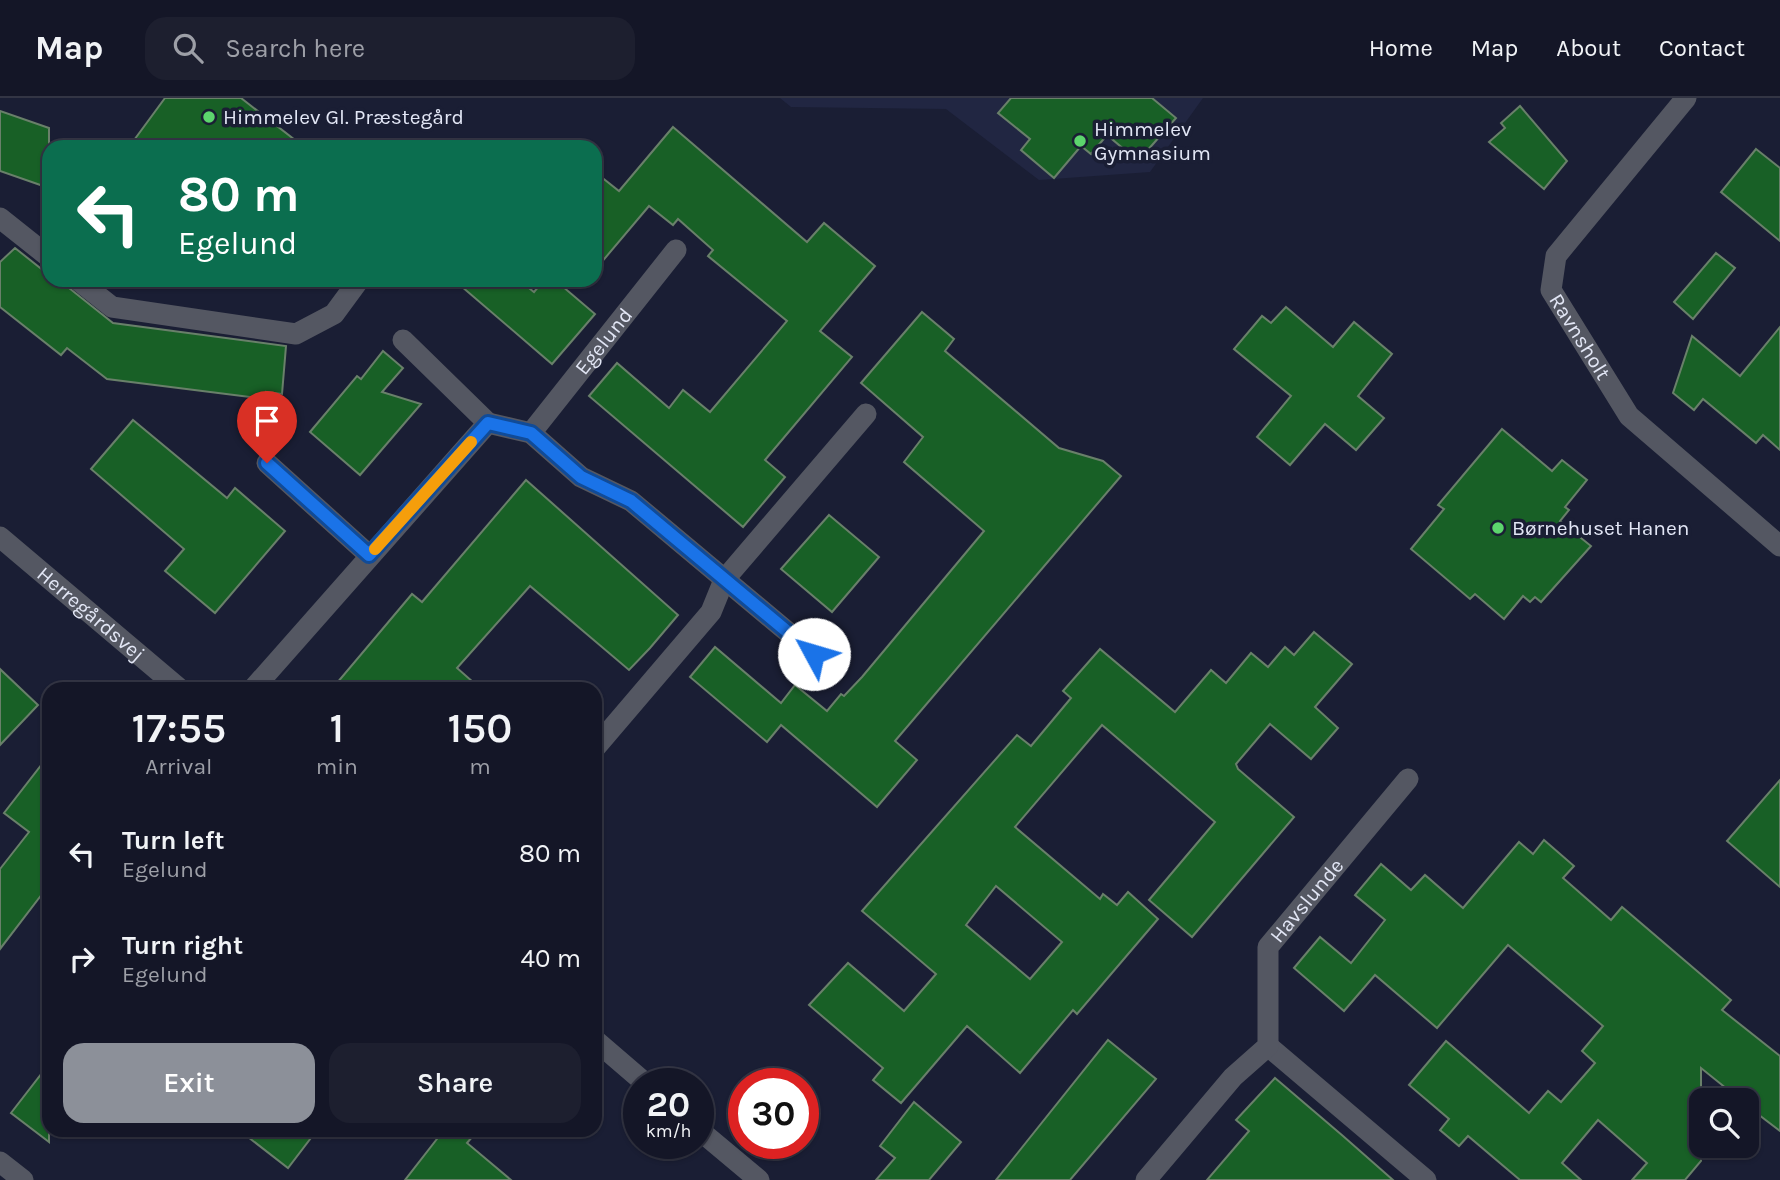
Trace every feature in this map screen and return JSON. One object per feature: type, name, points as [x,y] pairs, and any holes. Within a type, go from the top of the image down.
[{"type":"street","name":"Ravnsholt","points":[[1686,98],[1556,256],[1551,290],[1629,416],[1780,546]]},
{"type":"street","points":[[0,218],[42,251]]},
{"type":"street","name":"Egelund","points":[[531,433],[676,250]]},
{"type":"street","points":[[87,287],[112,307],[296,334],[334,314],[350,287]]},
{"type":"street","points":[[404,340],[488,423],[531,433],[581,477],[631,501],[814,654]]},
{"type":"street","points":[[602,740],[711,612],[724,580],[866,414]]},
{"type":"street","points":[[258,682],[488,423]]},
{"type":"street","points":[[267,463],[369,555]]},
{"type":"street","name":"Herregårdsvej","points":[[0,537],[172,682]]},
{"type":"street","name":"Havslunde","points":[[1268,1046],[1268,947],[1408,779]]},
{"type":"street","points":[[602,1046],[628,1068]]},
{"type":"street","points":[[1146,1180],[1233,1077],[1268,1046],[1426,1180]]},
{"type":"street","points":[[714,1142],[759,1180]]},
{"type":"street","points":[[0,1162],[23,1180]]},
{"type":"shaded area","name":"Himmelev Gymnasium","points":[[780,98],[1203,98],[1150,172],[1039,180],[946,109],[791,107]]},
{"type":"building","name":"Himmelev Gl. Præstegård","points":[[165,98],[241,98],[295,140],[134,140]]},
{"type":"building","points":[[1011,98],[1152,98],[1176,118],[1138,161],[1107,135],[1091,154],[1081,146],[1054,178],[1021,150],[1030,139],[998,113]]},
{"type":"building","points":[[1520,106],[1567,161],[1544,189],[1489,142],[1505,128],[1501,123]]},
{"type":"building","points":[[0,111],[49,128],[49,140],[42,140],[42,186],[0,171]]},
{"type":"building","points":[[673,127],[807,242],[824,223],[875,266],[820,331],[852,357],[765,460],[785,477],[743,527],[589,396],[617,363],[669,408],[683,390],[710,412],[787,321],[708,256],[713,250],[678,219],[673,225],[649,206],[602,262],[602,178],[619,191]]},
{"type":"building","points":[[1756,149],[1780,168],[1780,241],[1721,192]]},
{"type":"building","points":[[15,248],[42,269],[42,287],[68,287],[113,323],[286,346],[282,394],[266,392],[266,399],[107,379],[67,348],[61,355],[0,307],[0,262]]},
{"type":"building","points":[[1716,253],[1735,268],[1693,319],[1674,302]]},
{"type":"building","points":[[462,287],[528,287],[534,292],[538,287],[563,287],[595,314],[552,364]]},
{"type":"building","points":[[1286,307],[1333,347],[1354,322],[1392,354],[1358,396],[1384,418],[1356,450],[1325,424],[1290,465],[1257,437],[1291,396],[1234,349],[1262,316],[1271,323]]},
{"type":"building","points":[[922,312],[954,339],[945,351],[1059,448],[1103,461],[1121,476],[895,741],[917,760],[877,807],[781,725],[767,742],[690,677],[715,647],[781,703],[795,685],[827,711],[841,694],[844,696],[862,677],[984,531],[904,462],[923,437],[861,383]]},
{"type":"building","points":[[1780,327],[1780,450],[1763,435],[1756,443],[1703,399],[1694,410],[1673,393],[1692,336],[1740,376]]},
{"type":"building","points":[[383,351],[403,368],[382,392],[421,404],[360,475],[310,432],[357,376],[361,379]]},
{"type":"building","points":[[133,420],[227,498],[235,488],[285,531],[215,613],[165,571],[184,549],[91,469]]},
{"type":"building","name":"Børnehuset Hanen","points":[[1502,429],[1552,471],[1562,460],[1587,480],[1565,507],[1569,510],[1560,521],[1591,546],[1541,602],[1535,597],[1530,602],[1523,596],[1504,619],[1475,594],[1470,599],[1411,549],[1444,509],[1438,505]]},
{"type":"building","points":[[526,480],[678,615],[629,670],[530,586],[457,668],[473,682],[338,682],[412,594],[422,602]]},
{"type":"building","points":[[829,515],[879,557],[832,612],[781,569]]},
{"type":"building","points":[[1314,632],[1352,664],[1315,707],[1338,728],[1311,759],[1270,724],[1236,764],[1238,769],[1294,817],[1192,937],[1149,900],[1215,822],[1102,725],[1015,827],[1100,899],[1103,894],[1117,905],[1128,892],[1158,919],[1077,1014],[1073,1010],[1020,1073],[967,1026],[901,1103],[873,1080],[883,1068],[809,1005],[848,963],[904,1011],[936,974],[862,911],[1017,735],[1031,746],[1071,698],[1063,691],[1100,649],[1175,712],[1211,670],[1226,683],[1251,653],[1268,667],[1285,647],[1294,655]],"holes":[[[996,886],[1062,942],[1030,979],[966,925]]]},
{"type":"building","points":[[0,669],[38,705],[0,745]]},
{"type":"building","points":[[42,764],[42,894],[0,949],[0,869],[29,832],[4,813]]},
{"type":"building","points":[[1780,780],[1780,887],[1727,841]]},
{"type":"building","points":[[1544,840],[1574,866],[1563,878],[1611,920],[1622,907],[1731,1000],[1722,1010],[1780,1056],[1780,1131],[1759,1115],[1759,1088],[1726,1088],[1701,1068],[1701,1088],[1689,1088],[1689,1158],[1701,1158],[1701,1161],[1685,1180],[1632,1180],[1647,1163],[1598,1120],[1562,1163],[1581,1180],[1520,1180],[1468,1136],[1459,1146],[1440,1130],[1449,1119],[1409,1085],[1446,1041],[1529,1113],[1548,1091],[1561,1102],[1595,1063],[1582,1051],[1603,1026],[1508,945],[1437,1028],[1375,975],[1344,1011],[1294,968],[1320,937],[1351,963],[1385,920],[1355,895],[1381,864],[1411,890],[1425,875],[1463,908],[1519,842],[1533,854]]},
{"type":"building","points":[[1108,1040],[1156,1079],[1070,1180],[996,1180]]},
{"type":"building","points":[[42,1073],[42,1137],[11,1113]]},
{"type":"building","points":[[1275,1078],[1393,1180],[1207,1180],[1249,1131],[1236,1120]]},
{"type":"building","points":[[914,1102],[961,1142],[929,1180],[876,1180],[895,1158],[880,1146]]},
{"type":"building","points":[[248,1137],[312,1137],[288,1168]]},
{"type":"building","points":[[439,1137],[472,1137],[467,1143],[511,1180],[405,1180]]},
{"type":"slow traffic","points":[[375,549],[471,442]]},
{"type":"place","name":"Himmelev Gl. Præstegård","points":[[209,117]]},
{"type":"place","name":"Himmelev Gymnasium","points":[[1080,141]]},
{"type":"place","name":"Børnehuset Hanen","points":[[1498,528]]},
{"type":"route","points":[[267,463],[369,555],[488,423],[531,433],[581,477],[631,501],[814,654]]}]
